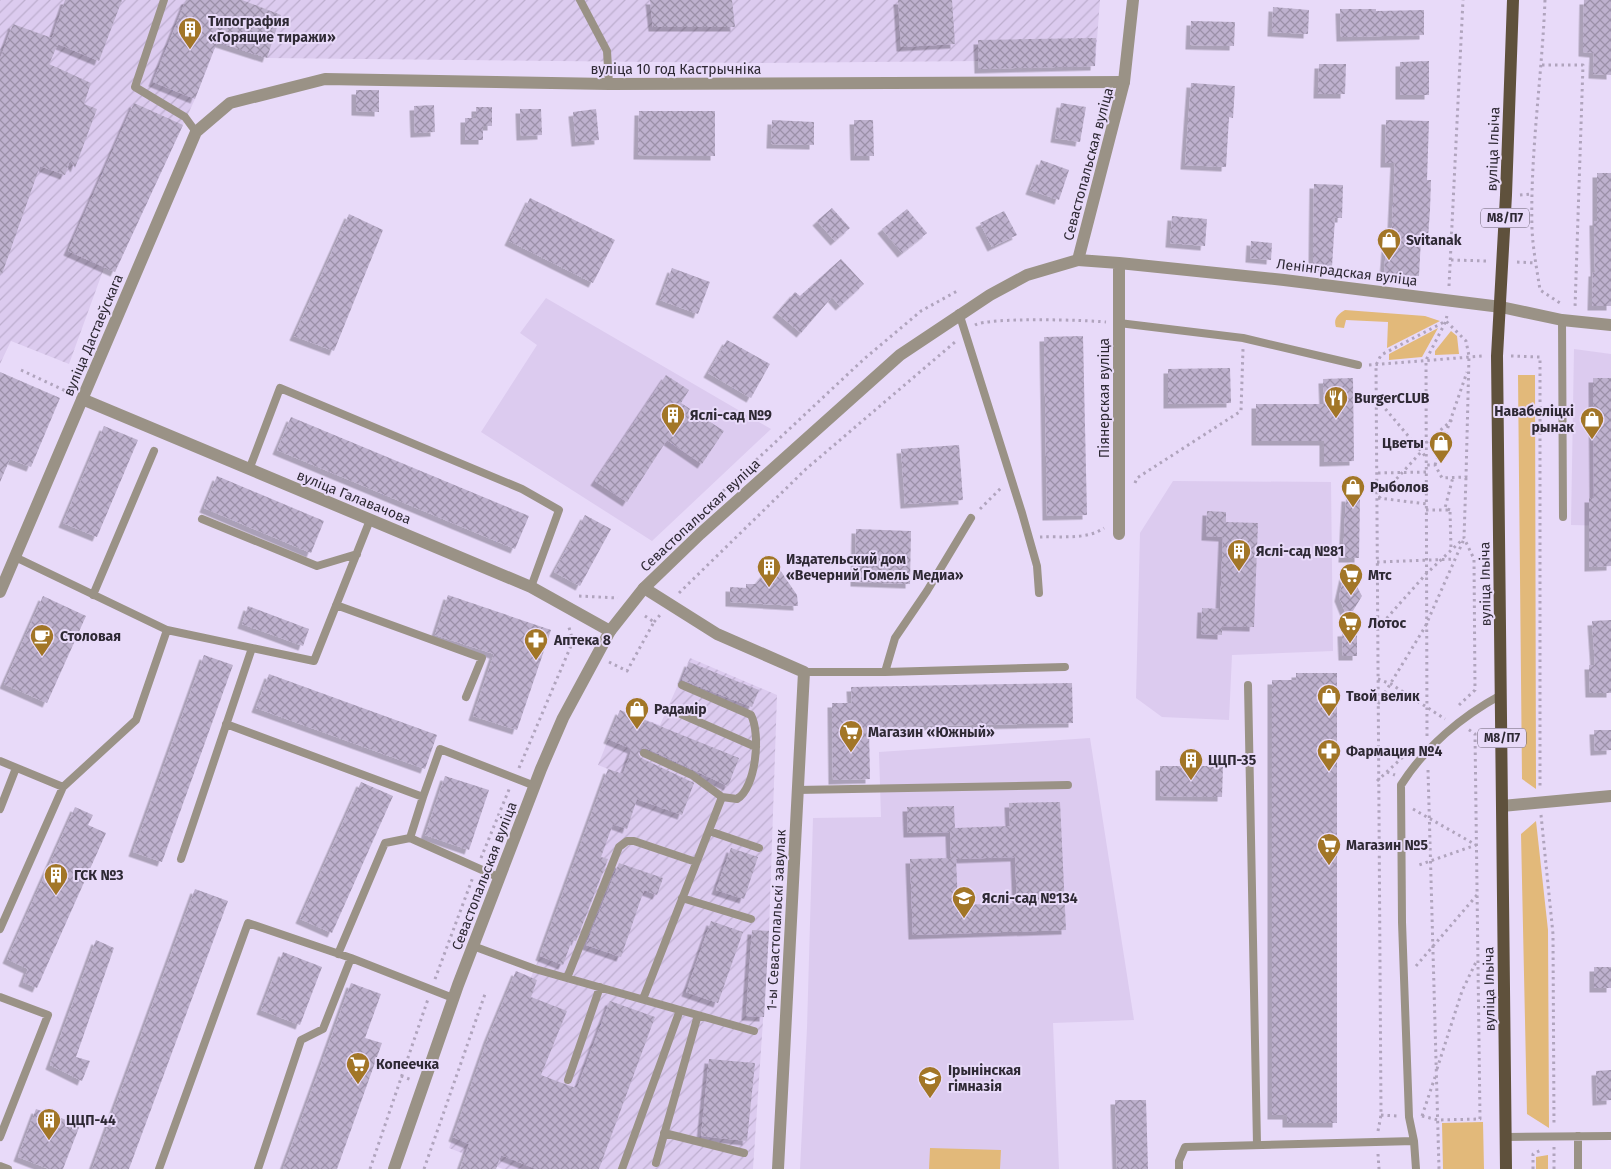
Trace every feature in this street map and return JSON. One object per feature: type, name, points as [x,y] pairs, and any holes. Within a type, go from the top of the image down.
[{"type":"main road","name":"вуліца Ільіча","points":[[1506,1169],[1497,356],[1501,307],[1513,0]]},
{"type":"street","name":"Севастопальская вуліца","points":[[394,1169],[498,877],[563,718],[610,631],[644,588],[700,534],[900,355],[959,313],[1027,275],[1078,260],[1124,82],[1133,0]]},
{"type":"street","name":"вуліца 10 год Кастрычніка","points":[[230,103],[325,79],[609,84],[1124,82]]},
{"type":"street","name":"вуліца Дастаеўскага","points":[[0,592],[196,132],[230,103]]},
{"type":"street","name":"Ленінградская вуліца","points":[[1078,260],[1119,262],[1284,280],[1565,314],[1611,325]]},
{"type":"street","name":"Піянерская вуліца","points":[[1119,262],[1119,534]]},
{"type":"street","name":"вуліца Галавачова","points":[[82,399],[532,587],[610,631]]},
{"type":"street","points":[[644,588],[717,634],[804,672]]},
{"type":"street","name":"1-ы Севастопальскі завулак","points":[[778,1169],[804,672]]},
{"type":"street","points":[[1502,806],[1611,796]]},
{"type":"lane","points":[[164,0],[135,87],[185,117],[196,132]]},
{"type":"lane","points":[[580,0],[607,51],[609,84]]},
{"type":"lane","points":[[959,313],[1029,538],[1039,580],[1039,593]]},
{"type":"lane","points":[[1563,517],[1565,314]]},
{"type":"lane","points":[[1119,323],[1243,338],[1358,365]]},
{"type":"lane","points":[[249,470],[280,388],[522,489],[559,510],[532,587]]},
{"type":"lane","points":[[93,595],[154,451]]},
{"type":"lane","points":[[885,672],[895,638],[927,591],[971,518]]},
{"type":"lane","points":[[202,519],[317,566],[357,554]]},
{"type":"lane","points":[[15,557],[167,630],[314,661],[370,520]]},
{"type":"lane","points":[[336,605],[482,658],[466,697]]},
{"type":"lane","points":[[0,929],[63,787],[136,720],[167,630]]},
{"type":"lane","points":[[181,859],[252,648]]},
{"type":"lane","points":[[804,672],[885,672],[1065,667]]},
{"type":"lane","points":[[644,754],[692,775],[722,797],[737,800],[749,787],[756,747],[755,723],[751,715],[682,685]]},
{"type":"lane","points":[[1248,685],[1257,1144]]},
{"type":"lane","points":[[1416,1169],[1414,1141],[1409,1117],[1400,785],[1427,752],[1473,710],[1501,695]]},
{"type":"lane","points":[[674,711],[756,747]]},
{"type":"lane","points":[[226,724],[423,797]]},
{"type":"lane","points":[[410,838],[440,749],[535,786]]},
{"type":"lane","points":[[0,761],[63,787]]},
{"type":"lane","points":[[0,808],[16,768]]},
{"type":"lane","points":[[797,790],[1068,785]]},
{"type":"lane","points":[[643,999],[722,797]]},
{"type":"lane","points":[[709,831],[759,848]]},
{"type":"lane","points":[[338,954],[385,843],[410,838],[477,866],[498,877]]},
{"type":"lane","points":[[568,978],[622,843],[634,841],[696,862]]},
{"type":"lane","points":[[682,898],[751,919]]},
{"type":"lane","points":[[160,1169],[248,924],[351,958],[454,998]]},
{"type":"lane","points":[[472,946],[568,978],[754,1031]]},
{"type":"lane","points":[[258,1169],[301,1040],[323,1029],[351,958]]},
{"type":"lane","points":[[568,1080],[600,987]]},
{"type":"lane","points":[[0,997],[48,1015],[0,1138]]},
{"type":"lane","points":[[622,1169],[680,1010]]},
{"type":"lane","points":[[656,1163],[698,1015]]},
{"type":"lane","points":[[664,1133],[744,1153]]},
{"type":"lane","points":[[1578,1136],[1578,1169]]},
{"type":"lane","points":[[1506,1137],[1611,1136]]},
{"type":"lane","points":[[1179,1169],[1179,1161],[1185,1147],[1414,1141]]},
{"type":"lane","points":[[0,1166],[8,1169]]},
{"type":"path","points":[[1451,260],[1463,0]]},
{"type":"path","points":[[1545,0],[1542,66],[1533,148],[1532,231],[1540,290],[1561,304]]},
{"type":"path","points":[[1542,66],[1583,65],[1575,313],[1565,314]]},
{"type":"path","points":[[864,359],[921,311],[958,290]]},
{"type":"path","points":[[608,662],[627,671],[654,622],[669,603],[806,469],[978,323],[1088,320],[1119,323]]},
{"type":"path","points":[[1378,704],[1425,627],[1464,538],[1469,367],[1466,341],[1446,321],[1381,355],[1376,365],[1378,473],[1377,781],[1381,1115],[1378,1126],[1379,1169]]},
{"type":"path","points":[[1133,486],[1137,478],[1241,411],[1243,338]]},
{"type":"path","points":[[1540,356],[1540,802],[1553,934],[1554,1169]]},
{"type":"path","points":[[1358,365],[1426,360]]},
{"type":"path","points":[[1434,465],[1452,420],[1469,367]]},
{"type":"path","points":[[20,370],[82,399]]},
{"type":"path","points":[[1377,399],[1426,457]]},
{"type":"path","points":[[1426,443],[1452,420]]},
{"type":"path","points":[[1378,498],[1422,451]]},
{"type":"path","points":[[1427,465],[1434,465]]},
{"type":"path","points":[[1434,465],[1442,478],[1466,477]]},
{"type":"path","points":[[1378,473],[1427,472]]},
{"type":"path","points":[[1450,510],[1445,508],[1453,477]]},
{"type":"path","points":[[971,518],[1011,478]]},
{"type":"path","points":[[1378,498],[1426,504]]},
{"type":"path","points":[[1426,510],[1450,510]]},
{"type":"path","points":[[1450,510],[1451,550]]},
{"type":"path","points":[[1029,538],[1096,534],[1119,518]]},
{"type":"path","points":[[1378,629],[1440,559],[1464,538]]},
{"type":"path","points":[[1457,707],[1475,690],[1474,559],[1464,538]]},
{"type":"path","points":[[1377,562],[1455,559]]},
{"type":"path","points":[[577,596],[617,598]]},
{"type":"path","points":[[639,613],[654,622]]},
{"type":"path","points":[[370,1169],[413,1038],[477,866],[573,641],[567,620]]},
{"type":"path","points":[[1378,679],[1391,684],[1445,719]]},
{"type":"path","points":[[1439,725],[1451,713]]},
{"type":"path","points":[[1381,1115],[1422,1116],[1438,1120],[1480,1119],[1475,734],[1469,729],[1462,732]]},
{"type":"path","points":[[1420,742],[1433,730]]},
{"type":"path","points":[[1377,781],[1407,754]]},
{"type":"path","points":[[1387,772],[1405,778],[1417,779],[1427,766]]},
{"type":"path","points":[[1412,808],[1476,845]]},
{"type":"path","points":[[1416,866],[1476,845]]},
{"type":"path","points":[[1413,970],[1477,895]]},
{"type":"path","points":[[1422,1116],[1462,991],[1478,960]]},
{"type":"path","points":[[424,1169],[485,994]]},
{"type":"path","points":[[1533,1169],[1533,1154],[1543,1149],[1554,1149]]},
{"type":"shaded area","points":[[0,0],[1100,0],[1095,66],[979,69],[979,61],[754,63],[267,58],[217,43],[195,99],[115,272],[104,268],[69,364],[11,341],[0,364]]},
{"type":"shaded area","points":[[546,298],[771,429],[652,541],[481,432],[537,345],[520,333]]},
{"type":"shaded area","points":[[1345,310],[1425,316],[1440,321],[1387,348],[1388,322],[1346,320],[1344,328],[1336,327],[1337,317]]},
{"type":"shaded area","points":[[1438,328],[1422,357],[1389,360],[1389,354]]},
{"type":"shaded area","points":[[1451,331],[1457,336],[1459,354],[1435,355],[1435,351]]},
{"type":"shaded area","name":"Навабеліцкі рынак","points":[[1574,349],[1611,354],[1611,526],[1571,525]]},
{"type":"shaded area","points":[[1518,375],[1535,375],[1536,789],[1522,779]]},
{"type":"shaded area","points":[[1173,481],[1331,482],[1333,651],[1232,655],[1229,720],[1162,717],[1136,698],[1140,533]]},
{"type":"shaded area","points":[[690,658],[777,695],[769,931],[753,1169],[503,1169],[449,1148],[488,1038],[516,971],[531,977],[540,956],[608,769],[598,765],[620,710],[660,725]]},
{"type":"shaded area","name":"Яслі-сад №134","points":[[1090,738],[1134,1020],[1053,1023],[1059,1169],[800,1169],[807,1028],[813,818],[881,817],[879,752]]},
{"type":"shaded area","points":[[1536,821],[1548,930],[1549,1128],[1527,1114],[1521,834]]},
{"type":"shaded area","points":[[1483,1122],[1484,1169],[1443,1169],[1442,1123]]},
{"type":"shaded area","points":[[930,1148],[1001,1150],[1000,1169],[929,1169]]},
{"type":"shaded area","points":[[1548,1155],[1548,1169],[1536,1169],[1536,1157]]},
{"type":"building","points":[[65,0],[122,0],[99,61],[58,44],[49,64],[91,83],[84,104],[97,109],[75,168],[70,160],[65,175],[40,166],[2,274],[0,274],[0,59],[13,24],[52,38]]},
{"type":"building","name":"Типография «Горящие тиражи»","points":[[186,0],[242,0],[281,15],[267,58],[217,42],[195,99],[153,82]]},
{"type":"building","points":[[650,0],[732,0],[735,27],[653,27]]},
{"type":"building","points":[[898,0],[952,0],[955,44],[901,47]]},
{"type":"building","points":[[1584,0],[1611,0],[1611,75],[1593,74],[1594,53],[1583,52]]},
{"type":"building","points":[[1273,7],[1309,10],[1308,34],[1272,32]]},
{"type":"building","points":[[1340,9],[1376,9],[1376,11],[1424,10],[1424,35],[1341,37]]},
{"type":"building","points":[[1191,21],[1235,22],[1234,46],[1190,45]]},
{"type":"building","points":[[1096,38],[1095,66],[979,69],[978,40]]},
{"type":"building","points":[[1429,61],[1429,95],[1400,95],[1400,62]]},
{"type":"building","points":[[1319,64],[1346,64],[1345,94],[1318,94]]},
{"type":"building","points":[[1191,83],[1235,86],[1233,118],[1229,117],[1226,167],[1185,165]]},
{"type":"building","points":[[356,90],[379,90],[379,112],[356,111]]},
{"type":"building","points":[[134,103],[183,125],[115,272],[68,251]]},
{"type":"building","points":[[1061,103],[1086,107],[1080,142],[1055,138]]},
{"type":"building","points":[[434,105],[435,132],[415,133],[414,106]]},
{"type":"building","points":[[476,107],[492,107],[492,126],[483,126],[483,140],[465,140],[465,118],[476,118]]},
{"type":"building","points":[[520,109],[541,109],[542,135],[521,136]]},
{"type":"building","points":[[596,109],[599,140],[576,142],[573,112]]},
{"type":"building","points":[[639,111],[715,111],[715,156],[638,155]]},
{"type":"building","points":[[772,120],[814,122],[814,145],[771,144]]},
{"type":"building","points":[[854,120],[873,120],[874,156],[855,156]]},
{"type":"building","points":[[1386,120],[1429,121],[1427,180],[1431,180],[1430,210],[1428,238],[1421,238],[1419,276],[1384,274],[1386,247],[1391,247],[1395,163],[1385,163]]},
{"type":"building","points":[[1041,160],[1069,170],[1059,200],[1030,190]]},
{"type":"building","points":[[1597,173],[1611,173],[1611,306],[1592,306],[1593,272],[1595,272],[1594,221],[1597,221]]},
{"type":"building","points":[[1314,184],[1343,185],[1342,218],[1335,218],[1332,267],[1313,266]]},
{"type":"building","points":[[530,198],[615,240],[593,283],[509,241]]},
{"type":"building","points":[[832,208],[850,228],[835,241],[817,221]]},
{"type":"building","points":[[907,209],[927,233],[902,253],[882,229]]},
{"type":"building","points":[[1004,211],[1017,235],[992,247],[980,223]]},
{"type":"building","points":[[349,214],[383,230],[334,351],[294,336]]},
{"type":"building","points":[[1172,216],[1207,219],[1205,246],[1170,243]]},
{"type":"building","points":[[1251,241],[1272,243],[1271,260],[1250,258]]},
{"type":"building","points":[[841,259],[864,284],[840,306],[832,297],[801,333],[777,313],[795,292],[800,296]]},
{"type":"building","points":[[672,268],[710,282],[698,314],[660,300]]},
{"type":"building","points":[[1083,336],[1087,515],[1047,516],[1044,337]]},
{"type":"building","points":[[727,340],[770,364],[751,398],[708,373]]},
{"type":"building","points":[[1230,368],[1231,403],[1168,404],[1168,369]]},
{"type":"building","points":[[0,372],[60,398],[31,467],[10,459],[0,482]]},
{"type":"building","name":"Яслі-сад №9","points":[[666,375],[689,390],[681,403],[724,431],[702,464],[667,440],[627,502],[595,481]]},
{"type":"building","points":[[1353,378],[1354,461],[1324,462],[1324,441],[1256,441],[1256,404],[1324,404],[1323,379]]},
{"type":"building","points":[[1593,378],[1611,378],[1611,566],[1589,567],[1589,498],[1594,498]]},
{"type":"building","points":[[291,417],[529,516],[515,549],[277,450]]},
{"type":"building","points":[[104,426],[138,440],[97,537],[63,523]]},
{"type":"building","points":[[959,445],[963,500],[905,504],[901,449]]},
{"type":"building","points":[[217,476],[324,521],[311,553],[204,508]]},
{"type":"building","points":[[1346,497],[1360,498],[1359,558],[1343,558]]},
{"type":"building","name":"Яслі-сад №81","points":[[1207,511],[1226,512],[1226,522],[1258,523],[1254,627],[1222,626],[1222,635],[1201,634],[1202,608],[1220,609],[1223,537],[1206,536]]},
{"type":"building","points":[[585,515],[611,529],[580,586],[554,572]]},
{"type":"building","points":[[856,529],[911,531],[910,584],[855,582]]},
{"type":"building","name":"Мтс","points":[[1346,566],[1362,596],[1348,619],[1339,597]]},
{"type":"building","name":"Издательский дом «Вечерний Гомель Медиа»","points":[[768,569],[780,570],[797,595],[798,606],[730,602],[730,587],[746,588],[746,584],[756,584]]},
{"type":"building","points":[[448,595],[551,630],[517,730],[473,716],[494,654],[435,635]]},
{"type":"building","name":"Столовая","points":[[43,596],[86,616],[47,703],[4,684]]},
{"type":"building","points":[[248,606],[309,629],[303,646],[242,624]]},
{"type":"building","points":[[1611,620],[1611,693],[1590,693],[1589,665],[1595,665],[1592,621]]},
{"type":"building","name":"Лотос","points":[[1357,631],[1357,656],[1343,656],[1342,632]]},
{"type":"building","points":[[204,655],[233,665],[162,862],[133,852]]},
{"type":"building","points":[[689,662],[759,690],[752,707],[682,680]]},
{"type":"building","points":[[1296,673],[1337,673],[1337,1123],[1287,1123],[1287,1115],[1272,1115],[1272,680],[1296,680]]},
{"type":"building","points":[[269,674],[437,735],[425,769],[256,708]]},
{"type":"building","points":[[1072,683],[1073,723],[869,727],[870,779],[833,780],[832,703],[852,703],[851,687]]},
{"type":"building","points":[[620,710],[739,758],[728,786],[646,748],[640,749],[638,753],[641,758],[694,783],[682,815],[637,799],[627,829],[613,824],[601,857],[608,859],[576,941],[572,940],[563,965],[540,956],[608,769],[623,774],[632,749],[608,739]]},
{"type":"building","points":[[1594,730],[1611,730],[1611,750],[1595,751]]},
{"type":"building","name":"ЦЦП-35","points":[[1160,766],[1223,766],[1222,797],[1160,796]]},
{"type":"building","points":[[445,776],[489,790],[469,850],[425,835]]},
{"type":"building","points":[[361,782],[393,796],[332,933],[300,919]]},
{"type":"building","points":[[1060,802],[1066,930],[913,935],[910,859],[951,858],[950,832],[908,833],[907,807],[954,806],[955,828],[1010,826],[1009,803]],"holes":[[[1015,857],[1017,903],[958,905],[956,859]]]},
{"type":"building","name":"ГСК №3","points":[[75,807],[93,815],[88,825],[106,833],[37,988],[23,982],[28,969],[7,959]]},
{"type":"building","points":[[731,848],[758,857],[744,899],[716,890]]},
{"type":"building","points":[[619,863],[663,878],[657,895],[644,890],[621,957],[586,945]]},
{"type":"building","points":[[195,889],[228,901],[129,1169],[92,1169]]},
{"type":"building","points":[[711,921],[743,932],[718,1003],[686,992]]},
{"type":"building","points":[[752,930],[769,931],[764,1017],[746,1016]]},
{"type":"building","points":[[96,940],[114,948],[76,1057],[90,1061],[82,1081],[50,1065]]},
{"type":"building","points":[[283,952],[322,967],[300,1025],[261,1010]]},
{"type":"building","points":[[1594,967],[1611,967],[1611,988],[1594,988]]},
{"type":"building","points":[[516,971],[537,980],[531,997],[567,1011],[541,1075],[567,1085],[577,1088],[610,1001],[655,1017],[599,1169],[536,1169],[501,1155],[496,1169],[460,1169],[469,1144],[453,1137],[488,1038]]},
{"type":"building","points":[[351,983],[381,994],[365,1038],[382,1043],[337,1169],[283,1169]]},
{"type":"building","points":[[709,1059],[755,1063],[747,1141],[701,1136]]},
{"type":"building","points":[[1611,1070],[1611,1100],[1597,1101],[1596,1071]]},
{"type":"building","points":[[1115,1100],[1146,1100],[1148,1169],[1117,1169]]},
{"type":"building","name":"ЦЦП-44","points":[[36,1109],[80,1125],[63,1169],[49,1169],[18,1157]]},
{"type":"place","name":"Типография «Горящие тиражи»","points":[[190,50]]},
{"type":"place","name":"Svitanak","points":[[1389,261]]},
{"type":"place","name":"BurgerCLUB","points":[[1336,419]]},
{"type":"place","name":"Яслі-сад №9","points":[[673,436]]},
{"type":"place","name":"Навабеліцкі рынак","points":[[1592,440]]},
{"type":"place","name":"Цветы","points":[[1441,464]]},
{"type":"place","name":"Рыболов","points":[[1353,508]]},
{"type":"place","name":"Яслі-сад №81","points":[[1239,572]]},
{"type":"place","name":"Издательский дом «Вечерний Гомель Медиа»","points":[[769,588]]},
{"type":"place","name":"Мтс","points":[[1351,596]]},
{"type":"place","name":"Лотос","points":[[1350,644]]},
{"type":"place","name":"Столовая","points":[[42,657]]},
{"type":"place","name":"Аптека 8","points":[[536,661]]},
{"type":"place","name":"Твой велик","points":[[1329,717]]},
{"type":"place","name":"Радамір","points":[[637,730]]},
{"type":"place","name":"Магазин «Южный»","points":[[851,753]]},
{"type":"place","name":"Фармация №4","points":[[1329,772]]},
{"type":"place","name":"ЦЦП-35","points":[[1191,781]]},
{"type":"place","name":"Магазин №5","points":[[1329,866]]},
{"type":"place","name":"ГСК №3","points":[[56,896]]},
{"type":"place","name":"Яслі-сад №134","points":[[964,919]]},
{"type":"place","name":"Копеечка","points":[[358,1085]]},
{"type":"place","name":"Ірынінская гімназія","points":[[930,1099]]},
{"type":"place","name":"ЦЦП-44","points":[[49,1141]]}]
